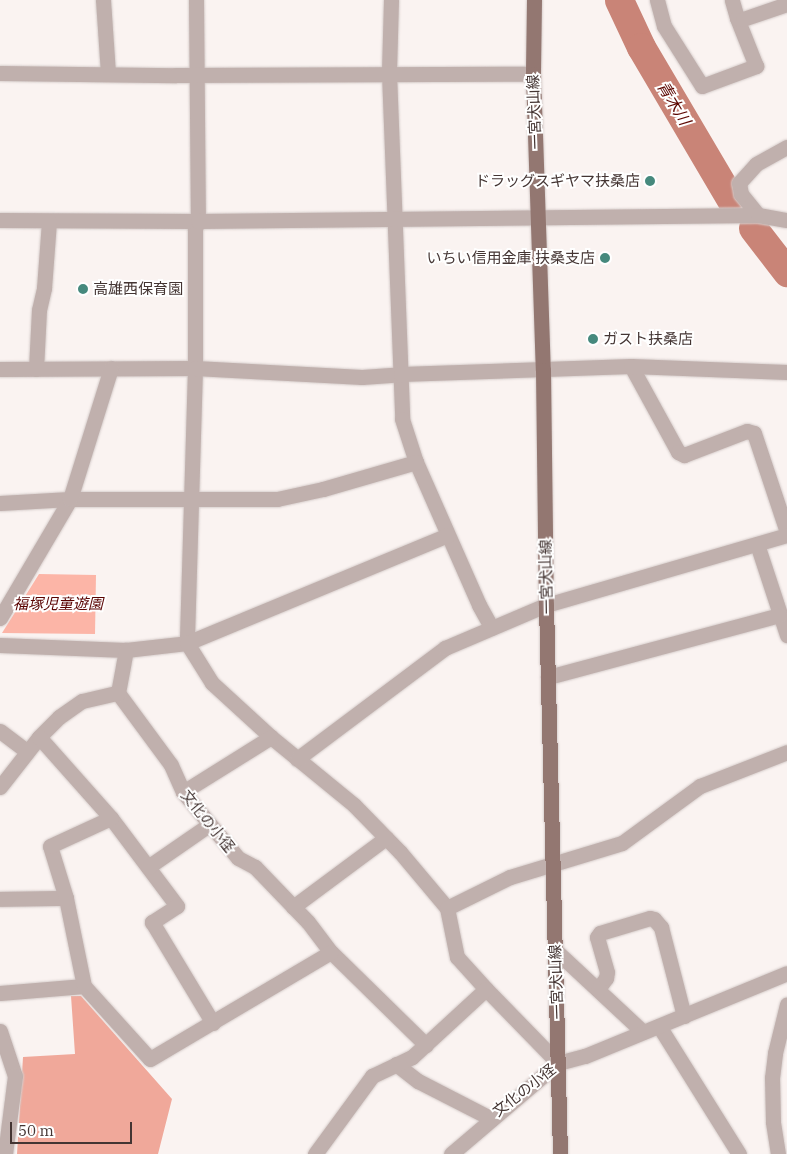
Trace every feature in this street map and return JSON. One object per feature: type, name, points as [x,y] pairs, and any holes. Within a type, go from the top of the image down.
[{"type":"main road","name":"一宮犬山線","points":[[534,0],[533,74],[543,370],[546,605],[560,1154]]},
{"type":"street","points":[[103,0],[108,74]]},
{"type":"street","points":[[196,0],[198,221],[196,229],[195,368],[187,643],[212,684],[271,737],[354,805],[386,838],[447,908],[458,956],[486,989],[558,1064]]},
{"type":"street","points":[[391,0],[389,73],[402,419],[416,462],[479,605],[492,628]]},
{"type":"street","points":[[657,0],[664,26],[702,86],[756,66],[732,0]]},
{"type":"street","points":[[737,18],[743,19],[787,4]]},
{"type":"street","points":[[0,73],[176,75],[533,74]]},
{"type":"street","points":[[758,215],[741,194],[739,183],[756,164],[787,147]]},
{"type":"street","points":[[0,220],[198,221],[758,215],[787,220]]},
{"type":"street","points":[[36,369],[39,310],[44,288],[49,221]]},
{"type":"street","points":[[297,758],[445,648],[546,605],[757,544],[787,533],[754,434],[747,431],[684,455],[678,452],[631,366]]},
{"type":"street","points":[[0,369],[195,368],[362,378],[401,374],[631,366],[787,372]]},
{"type":"street","points":[[0,618],[70,500],[111,368]]},
{"type":"street","points":[[0,503],[70,500],[277,499],[323,489],[416,462]]},
{"type":"street","points":[[0,645],[126,650],[187,643],[448,535]]},
{"type":"street","points":[[757,544],[787,635]]},
{"type":"street","points":[[548,677],[780,615]]},
{"type":"street","points":[[0,787],[27,751],[59,716],[82,702],[118,693],[126,650]]},
{"type":"street","name":"文化の小径","points":[[118,693],[171,765],[183,792],[238,858],[255,867],[294,907],[331,952],[426,1045]]},
{"type":"street","points":[[0,731],[27,751]]},
{"type":"street","points":[[39,737],[111,818],[177,906],[152,922],[213,1023]]},
{"type":"street","points":[[183,792],[271,737]]},
{"type":"street","points":[[447,908],[510,877],[622,842],[700,786],[787,752]]},
{"type":"street","points":[[111,818],[50,846],[66,898],[84,986],[150,1059],[331,952]]},
{"type":"street","points":[[148,867],[210,824]]},
{"type":"street","points":[[294,907],[386,838]]},
{"type":"street","points":[[0,898],[66,898]]},
{"type":"street","points":[[598,989],[606,978],[607,972],[597,937],[600,933],[650,918],[654,919],[661,927],[684,1016]]},
{"type":"street","points":[[555,950],[643,1032]]},
{"type":"street","name":"文化の小径","points":[[396,1064],[418,1081],[492,1119],[558,1064],[585,1056],[787,973]]},
{"type":"street","points":[[0,993],[84,986]]},
{"type":"street","points":[[315,1154],[372,1076],[412,1057],[486,989]]},
{"type":"street","points":[[787,1004],[775,1053],[772,1078],[773,1121],[777,1154],[787,1150]]},
{"type":"street","points":[[659,1026],[739,1154]]},
{"type":"street","points":[[0,1031],[15,1076],[6,1154]]},
{"type":"street","points":[[451,1154],[492,1119]]},
{"type":"green space","name":"福塚児童遊園","points":[[39,574],[96,575],[95,634],[2,633]]},
{"type":"shaded area","points":[[71,996],[81,996],[172,1099],[158,1154],[17,1154],[23,1057],[75,1054]]},
{"type":"waterway","name":"青木川","points":[[619,0],[641,47],[733,203]]},
{"type":"waterway","name":"青木川","points":[[753,228],[787,272]]},
{"type":"place","name":"ドラッグスギヤマ扶桑店","points":[[650,181]]},
{"type":"place","name":"いちい信用金庫 扶桑支店","points":[[605,258]]},
{"type":"place","name":"高雄西保育園","points":[[83,289]]},
{"type":"place","name":"ガスト扶桑店","points":[[593,339]]}]
